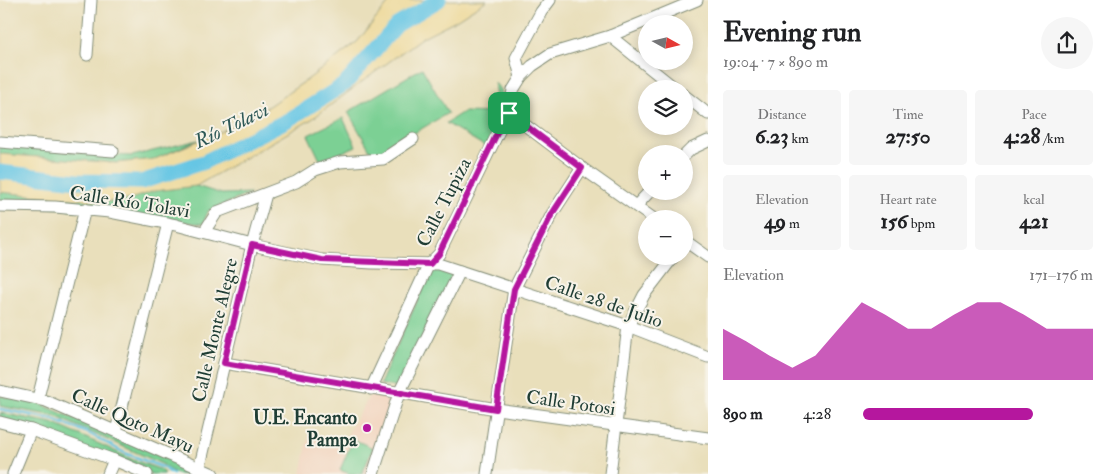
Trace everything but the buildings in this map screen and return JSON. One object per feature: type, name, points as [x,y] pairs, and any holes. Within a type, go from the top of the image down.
[{"type":"street","points":[[87,55],[91,0]]},
{"type":"street","points":[[521,77],[516,58],[541,12],[550,0]]},
{"type":"street","points":[[521,77],[532,66],[550,54],[610,36],[697,0]]},
{"type":"street","points":[[610,36],[665,80]]},
{"type":"street","name":"Calle Tupiza","points":[[371,389],[430,264],[439,254],[502,123],[509,113],[513,90],[521,77]]},
{"type":"street","points":[[693,102],[708,114]]},
{"type":"street","points":[[509,113],[642,210]]},
{"type":"street","points":[[204,232],[217,212],[296,182],[315,170],[340,162],[383,159],[413,139]]},
{"type":"street","points":[[693,148],[708,141]]},
{"type":"street","points":[[0,142],[113,151]]},
{"type":"street","points":[[487,474],[514,289],[552,214],[582,168]]},
{"type":"street","name":"Calle Monte Alegre","points":[[198,471],[266,194]]},
{"type":"street","points":[[636,206],[642,200]]},
{"type":"street","name":"Calle Río Tolavi","points":[[0,206],[85,209],[110,212],[168,223],[252,245]]},
{"type":"street","points":[[38,398],[85,209]]},
{"type":"street","points":[[116,432],[168,223]]},
{"type":"street","name":"Calle 28 de Julio","points":[[252,245],[322,260],[438,264],[628,326],[708,356]]},
{"type":"street","points":[[693,247],[708,256]]},
{"type":"street","points":[[610,474],[628,326],[644,295],[667,265]]},
{"type":"street","points":[[373,474],[399,393],[460,271]]},
{"type":"street","name":"Calle Potosi","points":[[224,363],[496,409],[708,438]]},
{"type":"street","name":"Calle Qoto Mayu","points":[[0,391],[38,398],[198,471],[213,474]]},
{"type":"street","points":[[0,422],[31,430],[114,460],[146,474]]},
{"type":"street","points":[[13,474],[31,430]]},
{"type":"street","points":[[108,474],[114,460]]},
{"type":"shaded area","name":"U.E. Encanto Pampa","points":[[370,395],[393,399],[367,474],[301,474],[309,435],[340,447]]},
{"type":"green space","points":[[422,68],[448,113],[374,157],[348,112]]},
{"type":"green space","points":[[494,82],[500,90],[504,106],[499,123],[486,147],[446,123],[463,112],[498,113]]},
{"type":"green space","points":[[343,118],[356,146],[321,162],[308,135]]},
{"type":"green space","points":[[198,140],[155,159],[116,163],[0,154],[0,145],[132,156]]},
{"type":"green space","points":[[196,186],[222,194],[251,193],[208,211],[203,224],[0,202],[0,192],[102,202],[127,200],[154,191]]},
{"type":"green space","points":[[438,268],[453,273],[398,388],[380,384],[431,270]]},
{"type":"green space","points":[[0,396],[38,403],[195,470],[193,474],[176,474],[162,464],[55,416],[0,406]]},
{"type":"green space","points":[[0,413],[52,423],[133,460],[159,469],[165,474],[152,474],[0,419]]},
{"type":"green space","points":[[353,439],[373,448],[362,474],[350,474],[340,470]]},
{"type":"sand","points":[[391,0],[487,0],[456,20],[421,38],[312,119],[196,186],[154,191],[127,200],[102,202],[0,192],[0,154],[116,163],[155,159],[248,120],[307,80],[357,42]]},
{"type":"waterway","name":"Río Tolavi","points":[[0,172],[77,181],[141,182],[204,162],[288,120],[345,84],[397,25],[439,0]]},
{"type":"waterway","points":[[0,409],[52,419],[88,433],[125,453],[162,467],[173,474]]},
{"type":"place","name":"U.E. Encanto Pampa","points":[[367,428]]},
{"type":"route","points":[[509,113],[582,168],[552,214],[514,289],[496,409],[224,363],[252,245],[322,260],[430,264],[439,254],[502,123],[509,113]]}]
